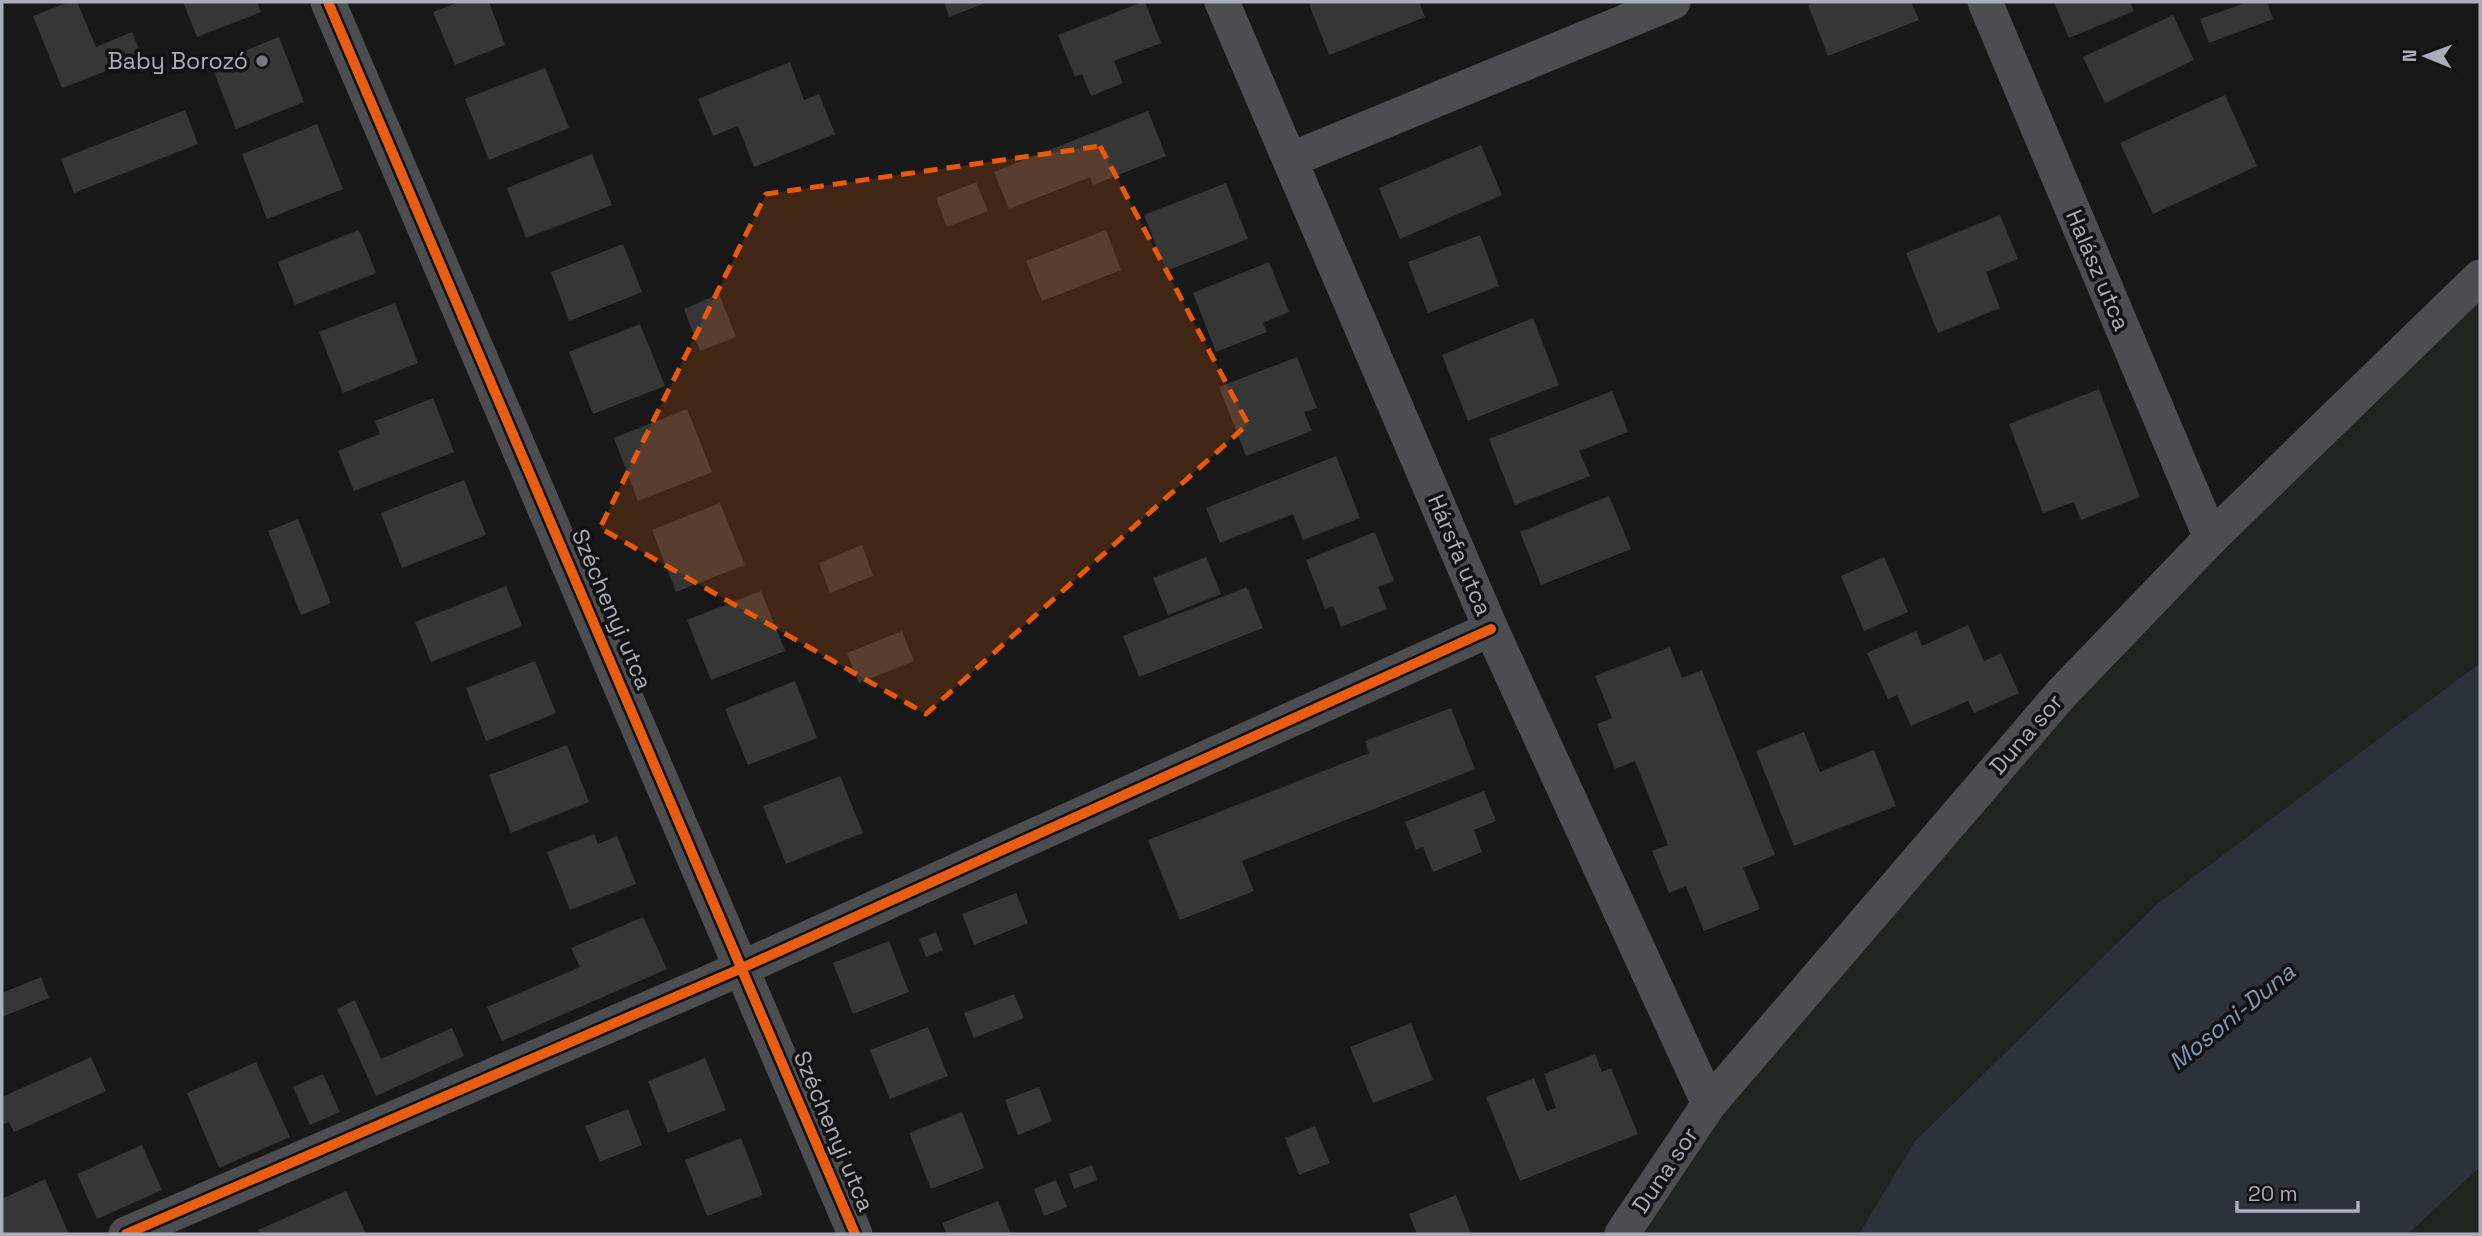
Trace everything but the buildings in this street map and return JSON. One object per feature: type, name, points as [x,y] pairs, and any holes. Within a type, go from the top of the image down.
[{"type":"street","name":"Széchenyi utca","points":[[328,2],[855,1234]]},
{"type":"street","name":"Hársfa utca","points":[[1222,2],[1491,629],[1709,1104]]},
{"type":"street","points":[[1290,160],[1673,2]]},
{"type":"street","name":"Halász utca","points":[[1985,2],[2211,538]]},
{"type":"street","name":"Duna sor","points":[[1622,1234],[1709,1104],[2062,693],[2211,538],[2480,277]]},
{"type":"street","points":[[126,1234],[742,968],[1491,629]]},
{"type":"highlighted area","points":[[1100,146],[1248,424],[926,714],[600,528],[766,194]]},
{"type":"shaded area","points":[[2480,264],[2480,663],[2156,905],[1915,1141],[1859,1234],[1604,1234],[1729,1079]]},
{"type":"shaded area","points":[[2480,1167],[2480,1234],[2408,1234]]},
{"type":"water","name":"Mosoni-Duna","points":[[2480,663],[2480,1167],[2408,1234],[1859,1234],[1915,1141],[2156,905]]},
{"type":"cycle path","points":[[328,2],[855,1234]]},
{"type":"cycle path","points":[[126,1234],[742,968],[1491,629]]},
{"type":"place","name":"Baby Borozó","points":[[262,61]]}]
